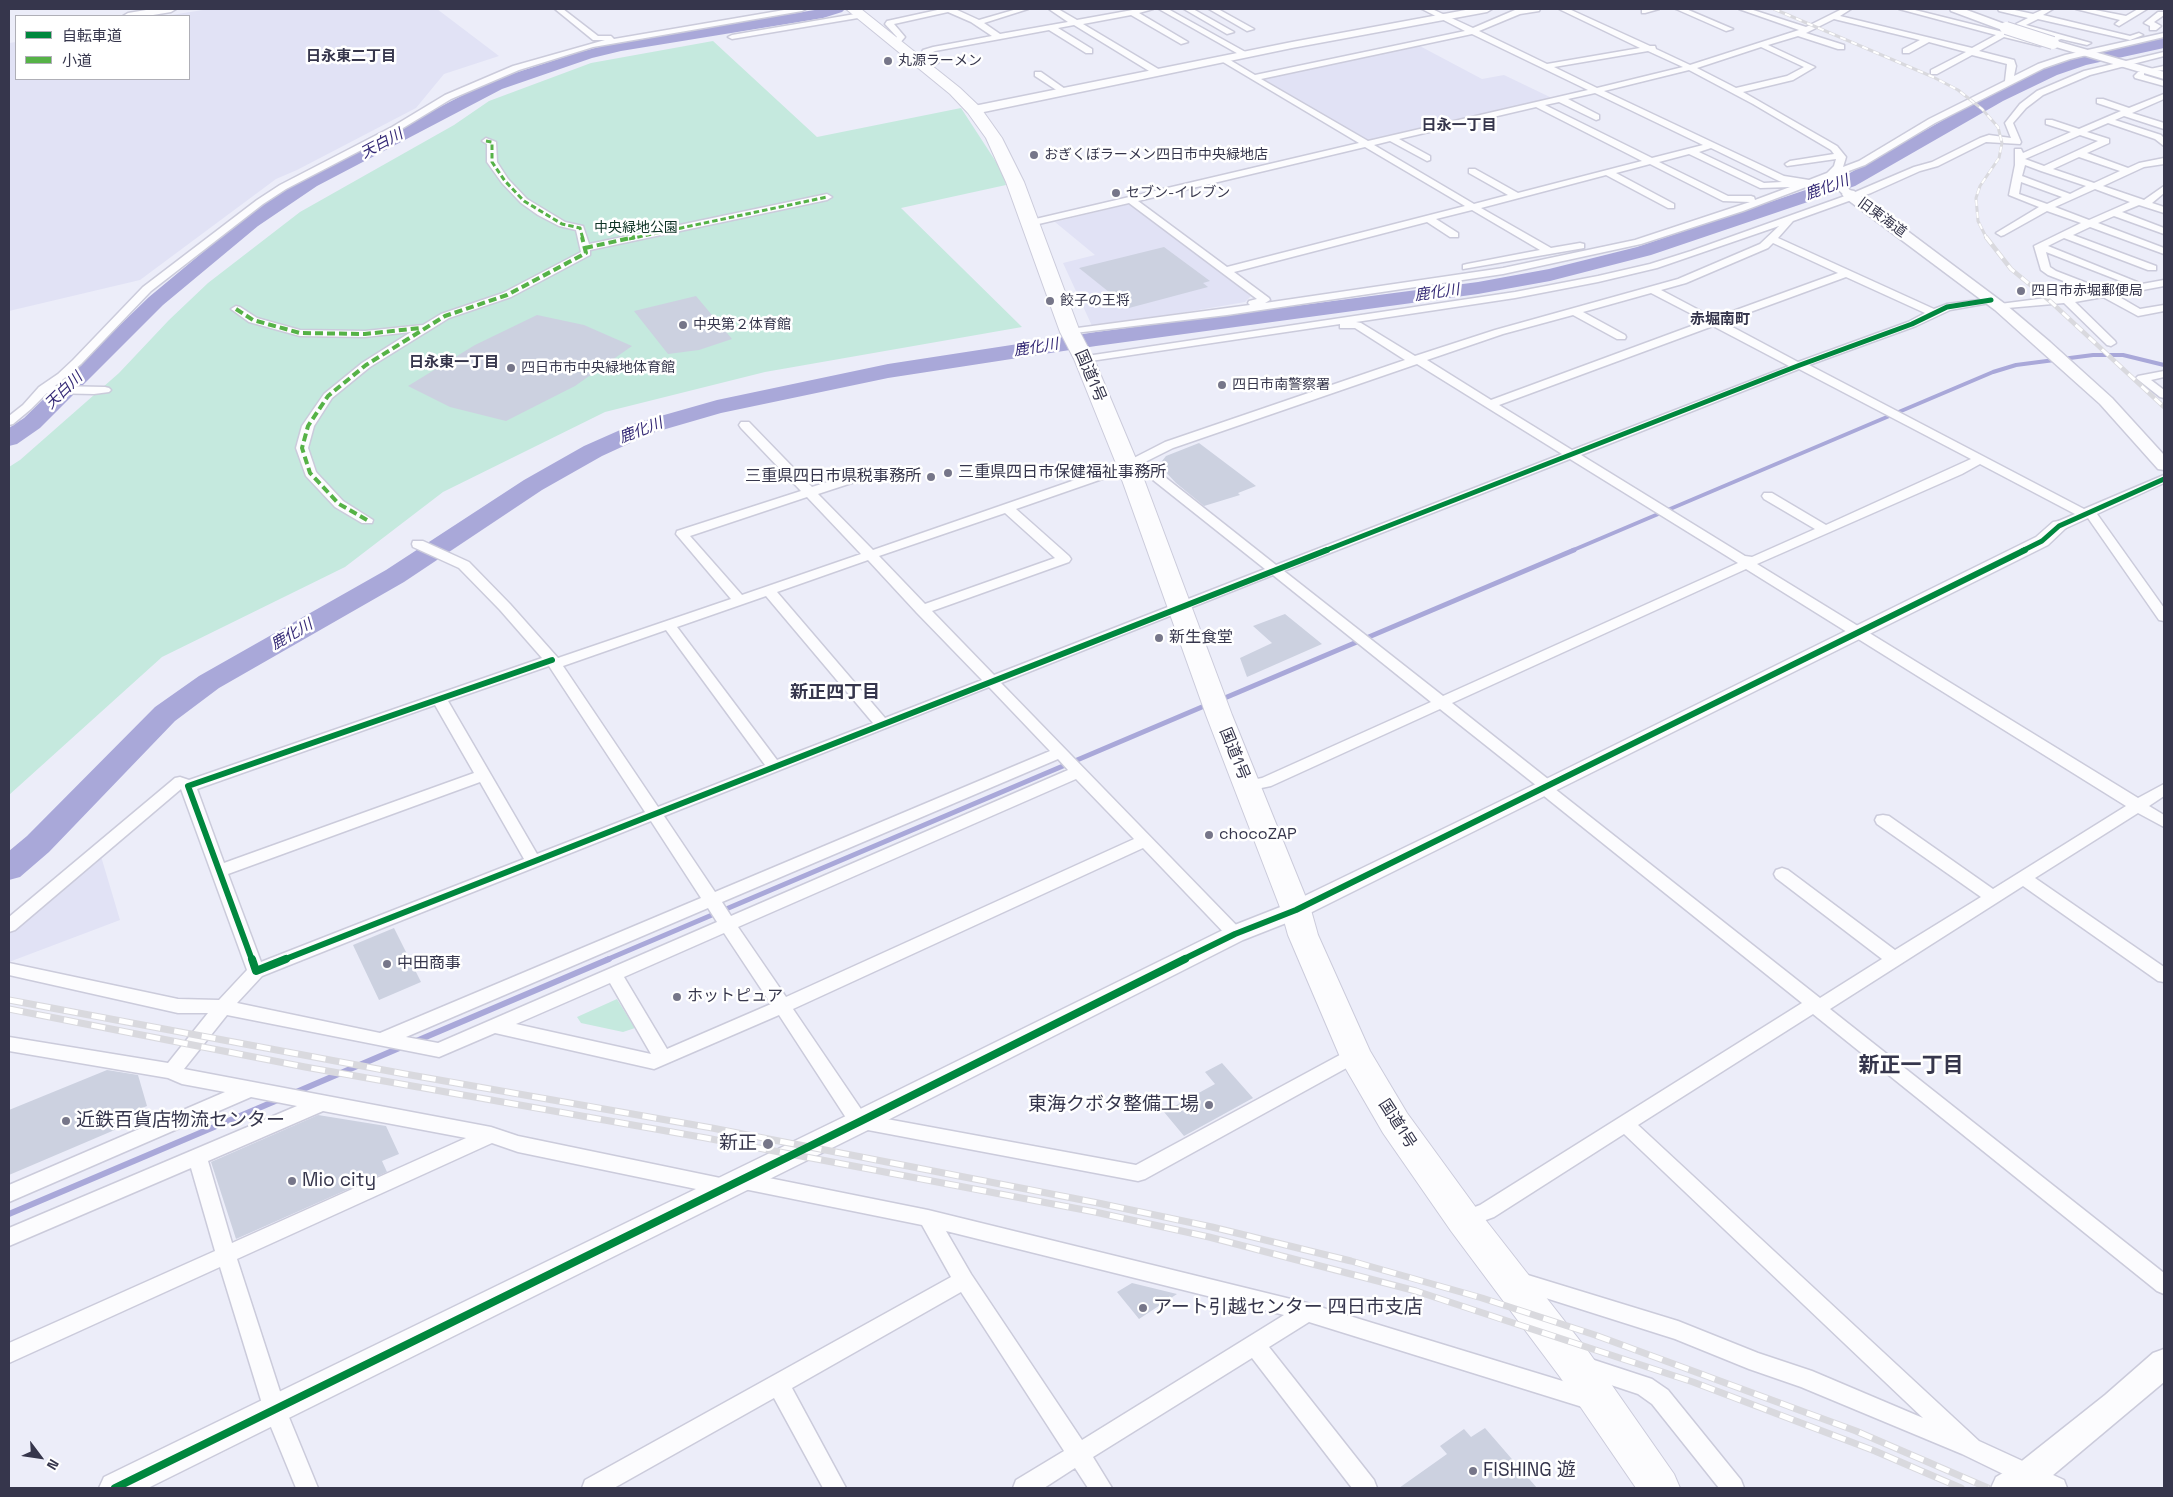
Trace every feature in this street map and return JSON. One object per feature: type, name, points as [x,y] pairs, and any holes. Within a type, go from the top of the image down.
[{"type":"highway","name":"国道1号","points":[[859,12],[925,66],[974,110],[1002,153],[1071,333],[1084,359],[1128,466],[1215,703],[1296,910],[1303,935],[1355,1055],[1395,1123],[1464,1220],[1574,1364],[1660,1488]]},
{"type":"street","points":[[134,15],[171,9]]},
{"type":"street","points":[[559,9],[596,38],[632,38]]},
{"type":"street","points":[[9,422],[77,362],[147,289],[260,202],[283,187],[395,128],[448,97],[484,80],[526,65],[592,46],[802,9]]},
{"type":"street","points":[[896,42],[901,37],[890,23],[947,9],[965,16],[999,37]]},
{"type":"street","points":[[978,23],[1006,11],[1024,9]]},
{"type":"street","points":[[1053,9],[1157,72]]},
{"type":"street","points":[[925,66],[935,61],[927,54],[928,51],[1075,22],[1114,12],[1149,9]]},
{"type":"street","points":[[1163,9],[1245,54]]},
{"type":"street","points":[[1188,9],[1230,32]]},
{"type":"street","points":[[1213,9],[1250,29]]},
{"type":"street","points":[[1426,9],[1782,179],[1810,183]]},
{"type":"street","points":[[974,110],[1245,54],[1487,9]]},
{"type":"street","points":[[1253,78],[1472,31],[1518,12],[1536,9]]},
{"type":"street","points":[[1563,9],[1652,48],[1691,68],[1834,148],[1840,156],[1838,167],[1830,177]]},
{"type":"street","points":[[1646,11],[1655,9]]},
{"type":"street","points":[[1680,9],[1729,29]]},
{"type":"street","points":[[1743,9],[1807,30]]},
{"type":"street","points":[[1903,9],[2088,50],[2122,64],[2164,76]]},
{"type":"street","points":[[1955,9],[2040,44],[2057,43]]},
{"type":"street","points":[[2002,9],[2130,38],[2164,26]]},
{"type":"street","points":[[2049,9],[2019,26],[2057,43]]},
{"type":"street","points":[[2080,9],[2150,30],[2157,26],[2148,23],[2163,15]]},
{"type":"street","points":[[2105,32],[2125,22],[2140,9],[2163,15]]},
{"type":"street","points":[[1131,10],[1184,42]]},
{"type":"street","points":[[965,16],[983,11]]},
{"type":"street","points":[[1030,223],[1691,68],[1807,30],[1840,11],[1927,40],[2011,62],[2009,81]]},
{"type":"street","points":[[732,37],[859,12]]},
{"type":"street","points":[[1200,29],[1219,26]]},
{"type":"street","points":[[1050,27],[1092,52],[1073,54]]},
{"type":"street","points":[[1934,72],[1972,52],[2005,31]]},
{"type":"street","points":[[1798,33],[1841,47]]},
{"type":"street","points":[[1071,333],[1227,312],[1543,263],[1637,242],[1830,177],[1862,163],[1932,121],[2041,66],[2088,50],[2164,35]]},
{"type":"street","points":[[1906,52],[1927,40]]},
{"type":"street","points":[[2040,44],[2057,43]]},
{"type":"street","points":[[1735,91],[1790,78],[1811,68],[1762,45]]},
{"type":"street","points":[[1547,66],[1652,48]]},
{"type":"street","points":[[2164,54],[2087,73],[2040,94],[2024,106],[2009,123],[2017,142],[2019,160],[2018,178],[2014,195],[2164,251]]},
{"type":"street","points":[[1222,59],[1547,250]]},
{"type":"street","points":[[2154,68],[2164,68]]},
{"type":"street","points":[[1038,74],[1064,91]]},
{"type":"street","points":[[2141,74],[2138,76],[2164,84]]},
{"type":"street","points":[[2019,160],[2022,156],[2164,96]]},
{"type":"street","points":[[1561,99],[1596,117]]},
{"type":"street","points":[[2100,102],[2164,126]]},
{"type":"street","points":[[1538,105],[1726,199],[1769,198]]},
{"type":"street","points":[[2076,120],[2094,126]]},
{"type":"street","points":[[2107,120],[2158,137],[2164,143]]},
{"type":"street","points":[[2044,169],[2106,141],[2049,122]]},
{"type":"street","points":[[1084,359],[1489,299],[1598,279],[1695,253],[1789,220],[1935,164],[1989,138],[2017,142]]},
{"type":"street","points":[[1392,139],[1427,158]]},
{"type":"street","points":[[367,520],[339,504],[310,473],[302,448],[308,426],[328,396],[366,364],[422,328],[444,316],[506,295],[586,253],[580,228],[562,224],[541,214],[524,201],[505,181],[492,162],[492,142],[486,141]]},
{"type":"street","points":[[1224,270],[1710,146]]},
{"type":"street","points":[[1690,151],[1763,186],[1810,183]]},
{"type":"street","points":[[2078,154],[2128,171]]},
{"type":"street","points":[[1790,164],[1840,156]]},
{"type":"street","points":[[2019,160],[2164,210]]},
{"type":"street","points":[[2001,233],[2047,207],[2146,163],[2164,161]]},
{"type":"street","points":[[1472,171],[1516,196]]},
{"type":"street","points":[[1606,172],[1671,206]]},
{"type":"street","name":"旧東海道","points":[[1830,177],[1850,195],[1996,304],[2060,359],[2106,401],[2164,465]]},
{"type":"street","points":[[2018,178],[2070,197]]},
{"type":"street","points":[[2039,246],[2113,212],[2140,203],[2164,189]]},
{"type":"street","points":[[585,248],[827,198]]},
{"type":"street","points":[[1131,200],[1266,300],[1238,306],[1227,312]]},
{"type":"street","points":[[2113,212],[2164,231]]},
{"type":"street","points":[[1429,219],[1454,235]]},
{"type":"street","points":[[188,786],[439,699],[870,556],[1128,466],[1169,445],[1499,332],[1698,275],[1764,246],[1773,239],[1789,220]]},
{"type":"street","points":[[2064,235],[2152,268]]},
{"type":"street","points":[[1773,239],[1934,314]]},
{"type":"street","points":[[1387,282],[1547,250],[1588,245]]},
{"type":"street","points":[[2039,246],[2127,280],[2140,287]]},
{"type":"street","points":[[2039,246],[2045,268],[2052,273],[2104,293],[2138,313],[2164,308]]},
{"type":"street","points":[[2127,280],[2164,262]]},
{"type":"street","points":[[1490,404],[1846,274]]},
{"type":"street","points":[[172,1071],[223,1007],[256,971],[1180,607],[1934,314],[1947,307],[2066,300],[2164,283]]},
{"type":"street","points":[[1651,290],[2087,513],[2164,617]]},
{"type":"street","points":[[2066,300],[2111,343]]},
{"type":"street","points":[[236,309],[253,320],[300,333],[365,334],[422,328]]},
{"type":"street","points":[[1574,311],[1620,337]]},
{"type":"street","points":[[1300,327],[1318,328],[1358,325],[1572,454],[2164,822]]},
{"type":"street","points":[[2164,374],[2142,378],[2164,395]]},
{"type":"street","points":[[46,390],[100,390]]},
{"type":"street","points":[[745,425],[991,683],[1235,934]]},
{"type":"street","points":[[1247,786],[1266,782],[1441,704],[1747,562],[1754,561],[1950,475],[1980,459]]},
{"type":"street","points":[[1128,466],[1152,474],[1546,787],[2164,1285]]},
{"type":"street","points":[[739,600],[682,534],[866,474]]},
{"type":"street","points":[[115,1488],[859,1122],[1235,934],[1296,910],[1858,633],[2042,541],[2059,526],[2164,479]]},
{"type":"street","points":[[1768,496],[1824,529]]},
{"type":"street","points":[[922,610],[1064,559],[1006,507]]},
{"type":"street","points":[[418,544],[464,566],[485,586],[554,662],[859,1122],[1138,1173],[1355,1055]]},
{"type":"street","points":[[768,590],[883,725]]},
{"type":"street","points":[[668,624],[775,768]]},
{"type":"street","points":[[439,699],[534,862]]},
{"type":"street","points":[[384,1040],[1061,755]]},
{"type":"street","points":[[9,969],[178,1006],[223,1007],[439,1050],[613,974],[727,921],[1077,771]]},
{"type":"street","points":[[220,871],[483,775]]},
{"type":"street","points":[[9,926],[180,782],[188,786],[256,971]]},
{"type":"street","points":[[1464,1220],[1487,1211],[1626,1125],[1808,1008],[1818,1007],[1895,960],[2164,790]]},
{"type":"street","points":[[1883,820],[1993,897]]},
{"type":"street","points":[[493,1026],[654,1062],[783,1006],[1144,841]]},
{"type":"street","points":[[1782,874],[1895,960]]},
{"type":"street","points":[[2023,878],[2164,976]]},
{"type":"street","points":[[613,974],[663,1058]]},
{"type":"street","points":[[9,1044],[172,1071],[182,1077],[491,1135],[518,1144],[928,1218],[1307,1312],[1602,1404]]},
{"type":"street","points":[[9,1194],[251,1090]]},
{"type":"street","points":[[9,1236],[197,1156],[315,1102]]},
{"type":"street","points":[[1626,1125],[1971,1448],[2018,1482],[2056,1488]]},
{"type":"street","points":[[9,1353],[491,1135]]},
{"type":"street","points":[[197,1156],[275,1410],[307,1488]]},
{"type":"street","points":[[928,1218],[964,1280],[1100,1488]]},
{"type":"street","points":[[1509,1279],[1678,1330],[1756,1362],[1804,1378],[1971,1448]]},
{"type":"street","points":[[593,1488],[964,1280]]},
{"type":"street","points":[[1024,1488],[1307,1312]]},
{"type":"street","points":[[1254,1345],[1366,1488]]},
{"type":"street","points":[[2018,1482],[2116,1405],[2164,1363]]},
{"type":"street","points":[[1574,1364],[1644,1386],[1660,1397],[1733,1488]]},
{"type":"street","points":[[778,1384],[835,1488]]},
{"type":"shaded area","points":[[209,9],[437,9],[499,56],[444,74],[416,108],[276,179],[140,280],[9,311],[9,43],[15,42],[15,80],[190,80],[190,15],[171,15]]},
{"type":"shaded area","points":[[1416,44],[1482,79],[1504,75],[1554,99],[1366,142],[1257,78]]},
{"type":"shaded area","points":[[1130,204],[1251,296],[1245,302],[1093,328],[1063,263],[1095,255],[1055,222]]},
{"type":"shaded area","points":[[100,853],[120,920],[9,962],[9,929]]},
{"type":"green space","name":"中央緑地公園","points":[[713,41],[817,137],[961,108],[1002,171],[1006,185],[901,208],[1022,327],[765,372],[605,412],[443,492],[345,567],[162,657],[9,795],[9,467],[20,460],[119,373],[169,320],[208,283],[300,212],[454,125],[489,101],[591,63]]},
{"type":"green space","points":[[617,999],[635,1028],[623,1032],[581,1023],[577,1017]]},
{"type":"building","points":[[1164,247],[1210,281],[1203,283],[1208,287],[1129,308],[1079,268]]},
{"type":"building","name":"中央第２体育館","points":[[696,296],[732,339],[699,350],[668,354],[634,311]]},
{"type":"building","points":[[537,315],[584,325],[632,346],[575,386],[506,421],[450,407],[408,386],[475,345]]},
{"type":"building","points":[[1199,443],[1256,486],[1238,493],[1240,495],[1204,506],[1176,483],[1161,467],[1162,461],[1166,456]]},
{"type":"building","points":[[1285,614],[1322,644],[1247,677],[1240,658],[1272,643],[1253,626]]},
{"type":"building","name":"中田商事","points":[[394,928],[421,982],[379,1000],[353,945]]},
{"type":"building","name":"東海クボタ整備工場","points":[[1222,1063],[1253,1098],[1184,1136],[1164,1112],[1215,1084],[1205,1072]]},
{"type":"building","name":"近鉄百貨店物流センター","points":[[107,1070],[138,1075],[147,1106],[121,1117],[124,1126],[9,1175],[9,1110]]},
{"type":"building","name":"Mio city","points":[[318,1115],[386,1126],[399,1154],[382,1161],[387,1172],[236,1239],[211,1162]]},
{"type":"building","name":"アート引越センター 四日市支店","points":[[1132,1283],[1177,1294],[1139,1319],[1117,1292]]},
{"type":"building","name":"FISHING 遊","points":[[1485,1428],[1537,1488],[1399,1488],[1447,1454],[1440,1446],[1464,1429],[1471,1437]]},
{"type":"waterway","name":"天白川","points":[[9,439],[32,423],[156,301],[251,222],[310,182],[466,99],[496,85],[586,55],[621,46],[823,13],[837,9]]},
{"type":"waterway","name":"鹿化川","points":[[9,869],[38,844],[165,714],[209,682],[395,576],[533,485],[593,451],[644,428],[717,407],[888,371],[1096,339],[1478,288],[1550,275],[1644,251],[1848,182],[1997,97],[2051,71],[2082,61],[2164,43]]},
{"type":"waterway","points":[[1571,551],[1993,372],[2016,365],[2093,355],[2123,355],[2164,365]]},
{"type":"waterway","points":[[1220,700],[1574,550]]},
{"type":"waterway","points":[[606,960],[1209,704]]},
{"type":"waterway","points":[[414,1042],[609,959]]},
{"type":"waterway","points":[[294,1093],[404,1046]]},
{"type":"waterway","points":[[9,1214],[280,1099]]},
{"type":"railway","points":[[1774,9],[1933,77],[1958,90],[1982,109],[1998,127],[2002,143],[1999,158],[1980,186],[1976,198],[1978,221],[1986,237]]},
{"type":"railway","points":[[1986,237],[2011,269],[2051,302],[2164,407]]},
{"type":"railway","points":[[9,1000],[405,1074],[712,1128],[1098,1203],[1212,1227],[1351,1261],[1482,1298],[1595,1335],[1856,1431],[1988,1488]]},
{"type":"railway","points":[[9,1009],[305,1067],[706,1138],[1095,1212],[1209,1237],[1416,1291],[1693,1382],[1875,1451],[1961,1488]]},
{"type":"marked path","points":[[367,520],[339,504],[310,473],[302,448],[308,426],[328,396],[366,365],[445,316],[507,295],[586,253],[580,228],[562,224],[541,213],[524,201],[505,181],[492,162],[492,142],[486,141]]},
{"type":"marked path","points":[[585,248],[827,197]]},
{"type":"marked path","points":[[236,309],[253,320],[300,333],[365,334],[420,328]]},
{"type":"cycle path","points":[[552,660],[188,786],[256,971],[1180,607],[1800,365],[1912,324],[1947,307],[1991,300]]},
{"type":"cycle path","points":[[115,1488],[859,1122],[1235,934],[1296,910],[1548,787],[2042,541],[2059,526],[2164,479]]},
{"type":"place","name":"丸源ラーメン","points":[[888,61]]},
{"type":"place","name":"おぎくぼラーメン四日市中央緑地店","points":[[1034,155]]},
{"type":"place","name":"セブン-イレブン","points":[[1116,193]]},
{"type":"place","name":"四日市赤堀郵便局","points":[[2021,291]]},
{"type":"place","name":"餃子の王将","points":[[1050,301]]},
{"type":"place","name":"中央第２体育館","points":[[683,325]]},
{"type":"place","name":"四日市市中央緑地体育館","points":[[511,368]]},
{"type":"place","name":"四日市南警察署","points":[[1222,385]]},
{"type":"place","name":"三重県四日市保健福祉事務所","points":[[948,473]]},
{"type":"place","name":"三重県四日市県税事務所","points":[[931,477]]},
{"type":"place","name":"新生食堂","points":[[1159,638]]},
{"type":"place","name":"chocoZAP","points":[[1209,835]]},
{"type":"place","name":"中田商事","points":[[387,964]]},
{"type":"place","name":"ホットピュア","points":[[677,997]]},
{"type":"place","name":"東海クボタ整備工場","points":[[1209,1105]]},
{"type":"place","name":"近鉄百貨店物流センター","points":[[66,1121]]},
{"type":"place","name":"新正","points":[[768,1144]]},
{"type":"place","name":"Mio city","points":[[292,1181]]},
{"type":"place","name":"アート引越センター 四日市支店","points":[[1143,1308]]},
{"type":"place","name":"FISHING 遊","points":[[1473,1471]]},
{"type":"district","name":"日永東二丁目","points":[[351,57]]},
{"type":"district","name":"日永一丁目","points":[[1459,126]]},
{"type":"district","name":"赤堀南町","points":[[1720,320]]},
{"type":"district","name":"日永東一丁目","points":[[454,363]]},
{"type":"district","name":"新正四丁目","points":[[835,693]]},
{"type":"district","name":"新正一丁目","points":[[1911,1066]]}]
